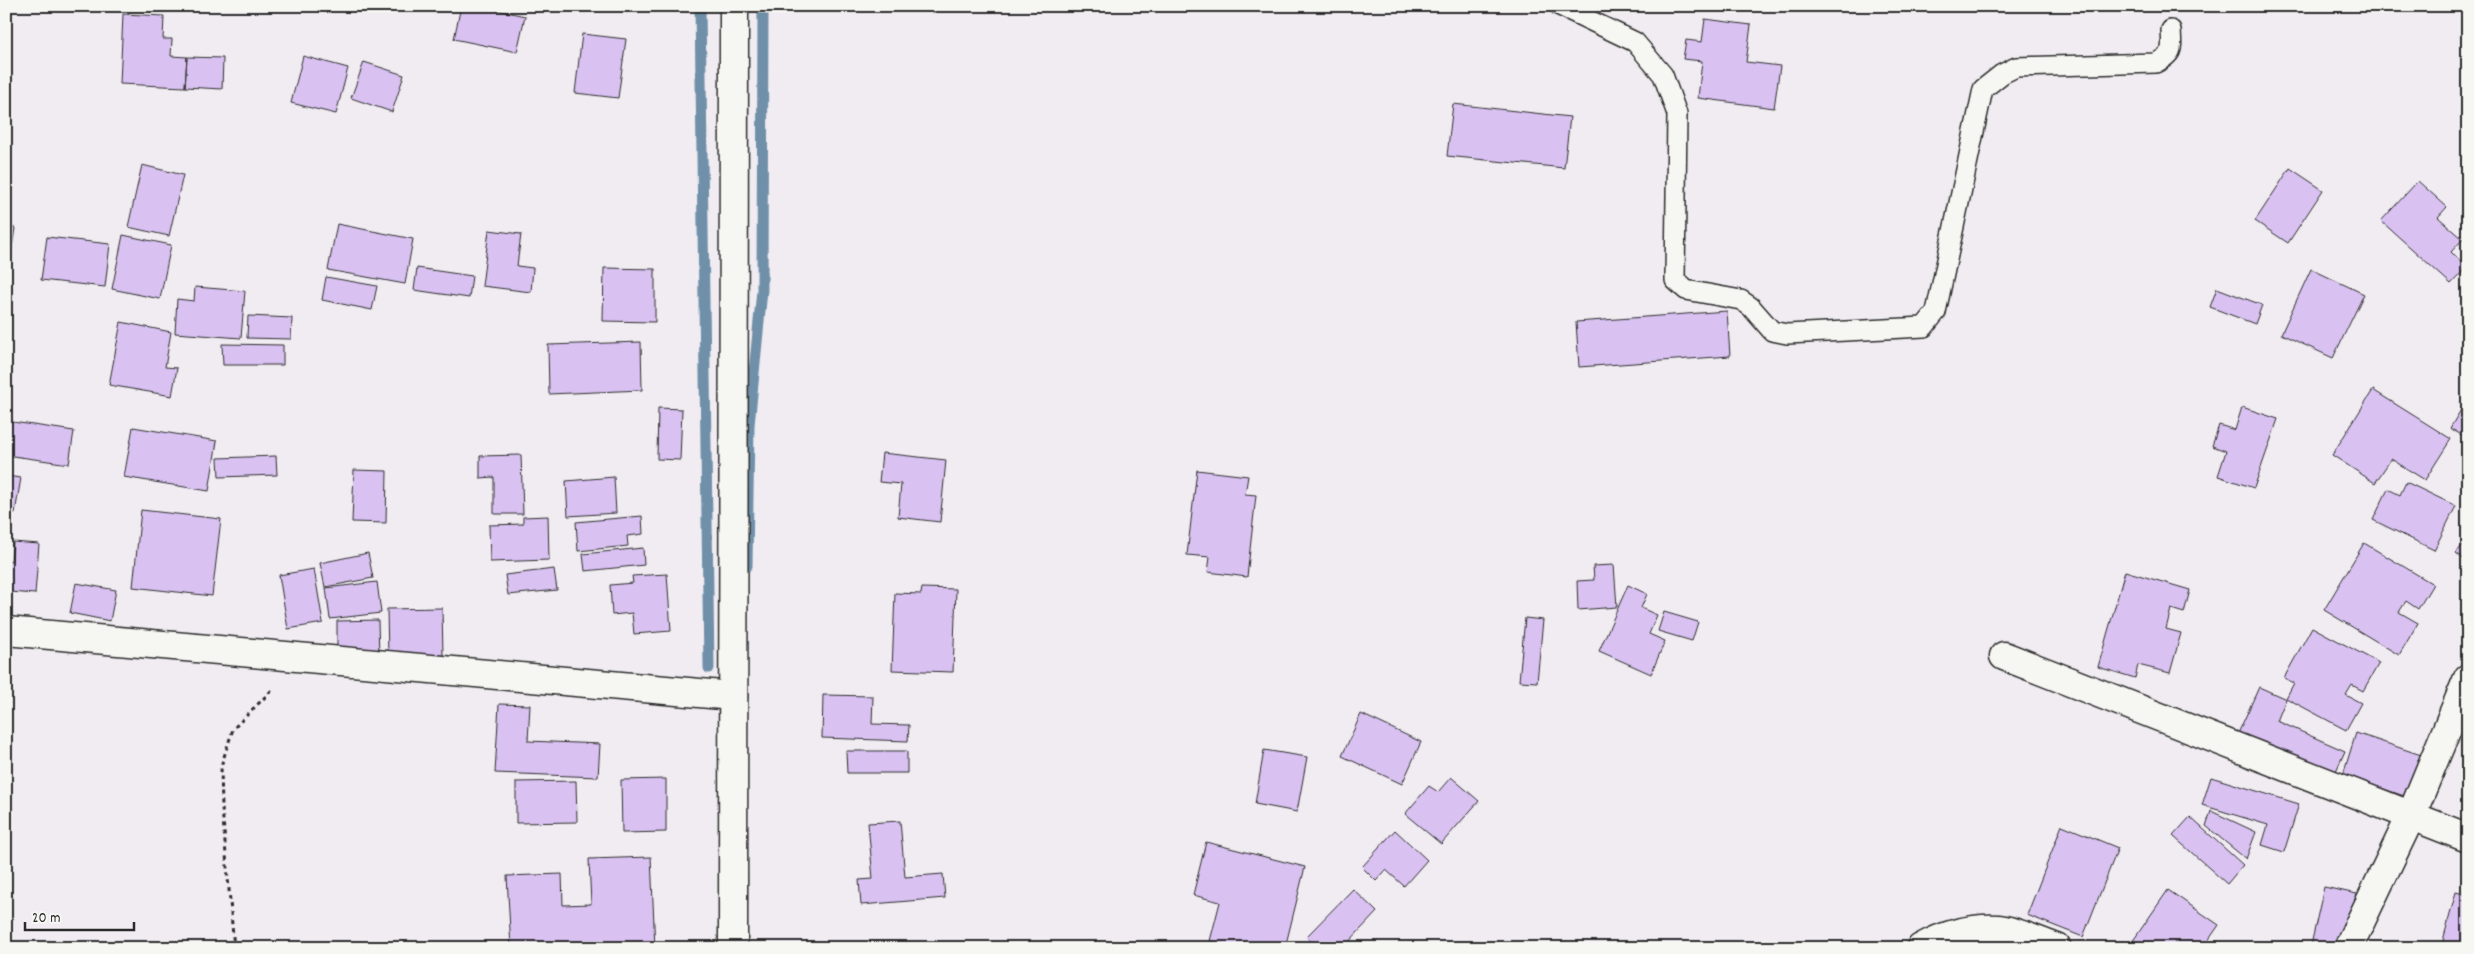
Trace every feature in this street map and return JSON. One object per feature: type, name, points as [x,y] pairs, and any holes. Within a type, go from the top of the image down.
[{"type":"street","points":[[733,948],[734,6]]},
{"type":"street","points":[[6,631],[733,696]]},
{"type":"street","points":[[2004,656],[2468,838]]},
{"type":"street","points":[[2348,948],[2411,816],[2468,678]]},
{"type":"street","points":[[1921,948],[1941,936],[1999,929],[2057,948]]},
{"type":"lane","points":[[1560,6],[1635,42],[1663,75],[1676,114],[1675,280],[1686,290],[1741,300],[1750,306],[1772,331],[1787,334],[1924,328],[1936,312],[1983,89],[2002,74],[2016,67],[2156,63],[2168,56],[2172,50],[2171,30]]},
{"type":"path","points":[[234,948],[222,808],[221,766],[233,729],[262,698],[307,658]]},
{"type":"building","points":[[461,6],[479,6],[525,16],[517,52],[454,39]]},
{"type":"building","points":[[123,14],[164,16],[163,39],[172,39],[171,56],[187,57],[185,87],[120,84]]},
{"type":"building","points":[[1705,19],[1751,25],[1746,62],[1780,66],[1774,108],[1698,98],[1702,61],[1683,59],[1686,40],[1702,42]]},
{"type":"building","points":[[582,34],[626,39],[618,98],[575,93]]},
{"type":"building","points":[[303,56],[348,68],[336,114],[291,103]]},
{"type":"building","points":[[187,57],[223,58],[222,89],[185,87]]},
{"type":"building","points":[[364,62],[404,75],[392,112],[351,98]]},
{"type":"building","points":[[1453,104],[1570,117],[1564,168],[1447,156]]},
{"type":"building","points":[[142,165],[183,175],[169,236],[128,227]]},
{"type":"building","points":[[2290,168],[2323,190],[2288,243],[2255,221]]},
{"type":"building","points":[[2418,181],[2447,207],[2438,217],[2463,239],[2451,252],[2467,267],[2451,284],[2381,221]]},
{"type":"building","points":[[337,224],[413,239],[405,284],[328,270]]},
{"type":"building","points":[[6,227],[15,228],[7,280],[6,280]]},
{"type":"building","points":[[489,230],[521,234],[517,266],[533,268],[531,292],[482,286]]},
{"type":"building","points":[[123,235],[171,245],[160,299],[112,289]]},
{"type":"building","points":[[47,237],[110,244],[105,287],[41,280]]},
{"type":"building","points":[[417,268],[472,276],[469,298],[414,290]]},
{"type":"building","points":[[604,268],[655,269],[655,322],[603,321]]},
{"type":"building","points":[[2311,269],[2364,294],[2333,358],[2281,334]]},
{"type":"building","points":[[326,277],[377,286],[372,310],[322,300]]},
{"type":"building","points":[[195,287],[245,291],[241,338],[175,333],[177,299],[194,301]]},
{"type":"building","points":[[2217,288],[2262,305],[2255,324],[2210,307]]},
{"type":"building","points":[[1727,311],[1730,356],[1579,367],[1576,322]]},
{"type":"building","points":[[248,316],[292,318],[291,339],[247,338]]},
{"type":"building","points":[[121,322],[171,332],[165,367],[177,368],[172,396],[109,385]]},
{"type":"building","points":[[641,342],[642,390],[549,394],[548,345]]},
{"type":"building","points":[[222,344],[283,345],[283,365],[223,365]]},
{"type":"building","points":[[2373,390],[2451,439],[2425,480],[2391,459],[2375,483],[2332,455]]},
{"type":"building","points":[[2465,403],[2468,404],[2468,439],[2450,428]]},
{"type":"building","points":[[2242,407],[2278,419],[2254,488],[2218,476],[2226,451],[2212,446],[2219,425],[2235,430]]},
{"type":"building","points":[[658,408],[682,409],[680,460],[657,459]]},
{"type":"building","points":[[6,421],[74,431],[69,464],[6,455]]},
{"type":"building","points":[[133,427],[217,441],[209,491],[124,477]]},
{"type":"building","points":[[882,453],[946,460],[940,522],[898,517],[901,484],[879,482]]},
{"type":"building","points":[[521,455],[523,514],[494,514],[494,477],[480,478],[480,456]]},
{"type":"building","points":[[276,456],[277,475],[219,477],[218,458]]},
{"type":"building","points":[[354,470],[387,471],[386,523],[352,522]]},
{"type":"building","points":[[1197,470],[1248,476],[1245,494],[1256,495],[1247,577],[1208,572],[1210,557],[1187,555]]},
{"type":"building","points":[[6,476],[21,478],[15,513],[6,512]]},
{"type":"building","points":[[614,477],[616,513],[568,516],[566,481]]},
{"type":"building","points":[[2406,482],[2456,506],[2434,550],[2373,520],[2388,489],[2400,495]]},
{"type":"building","points":[[141,510],[221,519],[212,596],[133,587]]},
{"type":"building","points":[[548,516],[549,560],[490,562],[489,525],[523,524],[523,517]]},
{"type":"building","points":[[642,516],[643,534],[627,536],[628,546],[578,551],[576,522]]},
{"type":"building","points":[[2468,539],[2468,562],[2456,553]]},
{"type":"building","points":[[13,542],[39,544],[35,594],[10,592],[10,589],[6,588],[6,560],[11,561]]},
{"type":"building","points":[[2364,543],[2433,584],[2418,609],[2406,601],[2399,612],[2418,623],[2399,655],[2324,610]]},
{"type":"building","points":[[643,548],[644,565],[585,571],[583,554]]},
{"type":"building","points":[[368,553],[373,578],[325,587],[320,563]]},
{"type":"building","points":[[1614,565],[1617,607],[1578,610],[1577,581],[1594,580],[1593,566]]},
{"type":"building","points":[[314,569],[323,623],[288,629],[279,575]]},
{"type":"building","points":[[554,569],[557,590],[508,595],[505,575]]},
{"type":"building","points":[[2125,571],[2190,590],[2184,613],[2171,609],[2166,629],[2181,633],[2170,673],[2138,665],[2135,678],[2098,667]]},
{"type":"building","points":[[667,574],[671,631],[634,634],[632,613],[612,615],[610,585],[633,583],[632,576]]},
{"type":"building","points":[[377,582],[381,613],[330,619],[326,588]]},
{"type":"building","points":[[76,583],[116,590],[110,621],[70,613]]},
{"type":"building","points":[[1628,585],[1647,594],[1641,608],[1657,615],[1649,634],[1665,641],[1651,674],[1599,651]]},
{"type":"building","points":[[922,588],[956,589],[953,672],[892,670],[895,593],[921,594]]},
{"type":"building","points":[[442,608],[443,656],[388,657],[387,609]]},
{"type":"building","points":[[1664,612],[1698,622],[1692,641],[1658,631]]},
{"type":"building","points":[[1525,618],[1543,620],[1537,682],[1519,681]]},
{"type":"building","points":[[378,620],[379,659],[337,659],[337,621]]},
{"type":"building","points":[[2312,627],[2379,663],[2363,691],[2352,685],[2346,695],[2361,703],[2346,730],[2286,698],[2294,683],[2284,678]]},
{"type":"building","points":[[2259,687],[2286,699],[2277,721],[2345,751],[2332,780],[2236,738]]},
{"type":"building","points":[[823,695],[873,696],[872,724],[909,725],[908,741],[822,738]]},
{"type":"building","points":[[499,704],[530,705],[528,741],[600,744],[598,777],[495,773]]},
{"type":"building","points":[[1361,714],[1421,742],[1402,784],[1342,756]]},
{"type":"building","points":[[2356,733],[2424,756],[2410,798],[2343,775]]},
{"type":"building","points":[[1264,750],[1307,757],[1297,812],[1255,804]]},
{"type":"building","points":[[846,751],[907,751],[907,773],[847,773]]},
{"type":"building","points":[[1451,777],[1479,801],[1441,844],[1405,814],[1429,786],[1438,792]]},
{"type":"building","points":[[2211,777],[2299,804],[2284,852],[2262,845],[2268,825],[2202,805]]},
{"type":"building","points":[[666,779],[666,832],[622,833],[621,780]]},
{"type":"building","points":[[576,781],[577,822],[516,823],[516,782]]},
{"type":"building","points":[[2211,811],[2256,832],[2246,859],[2206,826]]},
{"type":"building","points":[[2190,817],[2243,865],[2227,884],[2173,836]]},
{"type":"building","points":[[900,821],[905,877],[943,874],[945,898],[861,905],[859,880],[873,879],[868,823]]},
{"type":"building","points":[[2062,825],[2118,848],[2083,937],[2027,915]]},
{"type":"building","points":[[1395,830],[1427,860],[1404,886],[1386,870],[1376,881],[1362,867]]},
{"type":"building","points":[[1206,842],[1305,867],[1285,948],[1239,948],[1210,941],[1220,902],[1193,895]]},
{"type":"building","points":[[651,857],[655,948],[511,948],[507,876],[562,874],[563,905],[591,904],[589,859]]},
{"type":"building","points":[[2324,887],[2357,894],[2350,925],[2343,923],[2338,948],[2311,945]]},
{"type":"building","points":[[1353,889],[1377,912],[1343,948],[1318,948],[1306,937]]},
{"type":"building","points":[[2168,890],[2219,925],[2203,948],[2128,948]]},
{"type":"building","points":[[2456,892],[2468,895],[2468,948],[2441,948]]},
{"type":"waterway","points":[[700,6],[709,668]]},
{"type":"waterway","points":[[747,566],[749,425],[762,290],[763,6]]}]
